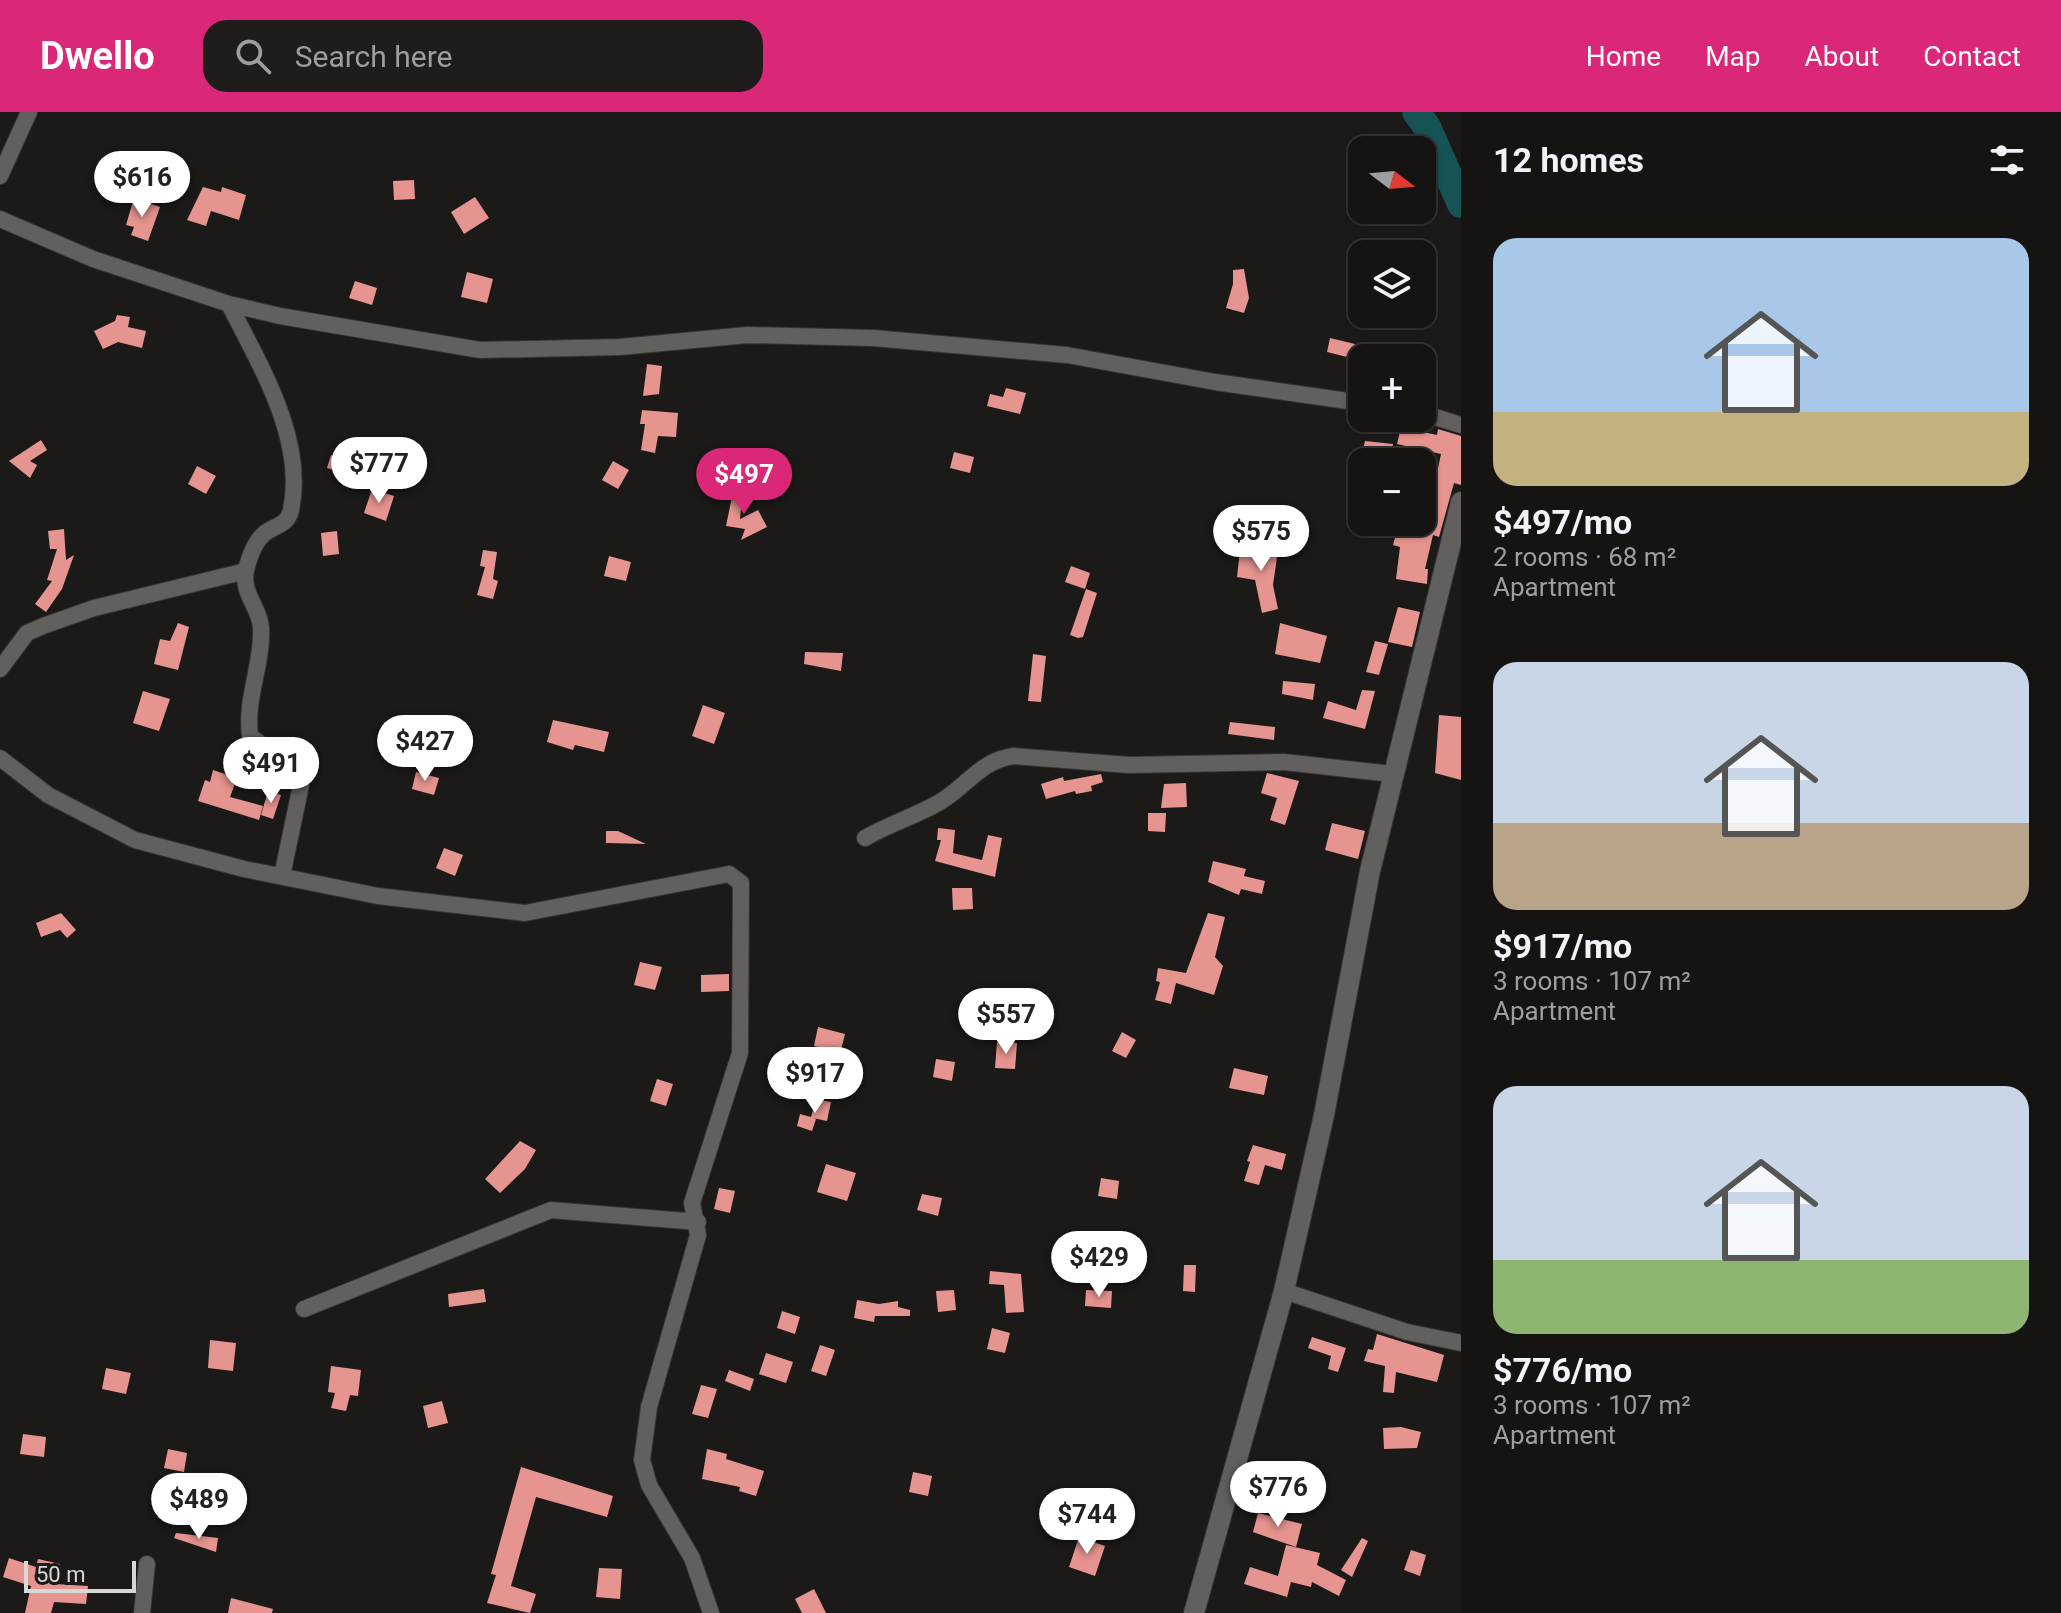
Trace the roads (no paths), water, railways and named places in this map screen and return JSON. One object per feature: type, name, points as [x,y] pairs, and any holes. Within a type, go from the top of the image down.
[{"type":"main road","points":[[1194,1613],[1284,1291],[1309,1188],[1356,935],[1392,774],[1420,676],[1440,580],[1461,502]]},
{"type":"street","points":[[0,176],[29,112]]},
{"type":"street","points":[[0,219],[93,259],[229,304],[280,316],[480,350],[620,347],[747,335],[873,338],[1067,355],[1348,401]]},
{"type":"street","points":[[229,304],[286,430],[292,473],[291,510],[286,521],[257,542],[246,571],[245,590],[261,625],[250,692],[250,736],[290,766],[301,785],[282,876]]},
{"type":"street","points":[[1436,417],[1461,425]]},
{"type":"street","points":[[0,669],[27,633],[43,626],[94,608],[246,571]]},
{"type":"street","points":[[865,838],[939,802],[981,767],[997,758],[1014,756],[1129,765],[1284,762],[1392,774]]},
{"type":"street","points":[[0,758],[48,795],[135,840],[167,851],[424,903],[525,913],[684,880],[729,874],[741,883],[743,1032],[731,1087],[692,1203],[698,1235],[649,1407],[642,1460],[649,1485],[692,1558],[711,1613]]},
{"type":"street","points":[[304,1309],[551,1210],[698,1222]]},
{"type":"street","points":[[1284,1291],[1393,1328],[1461,1343]]},
{"type":"street","points":[[142,1613],[147,1564]]},
{"type":"waterway","points":[[1416,112],[1427,127],[1461,204]]}]
